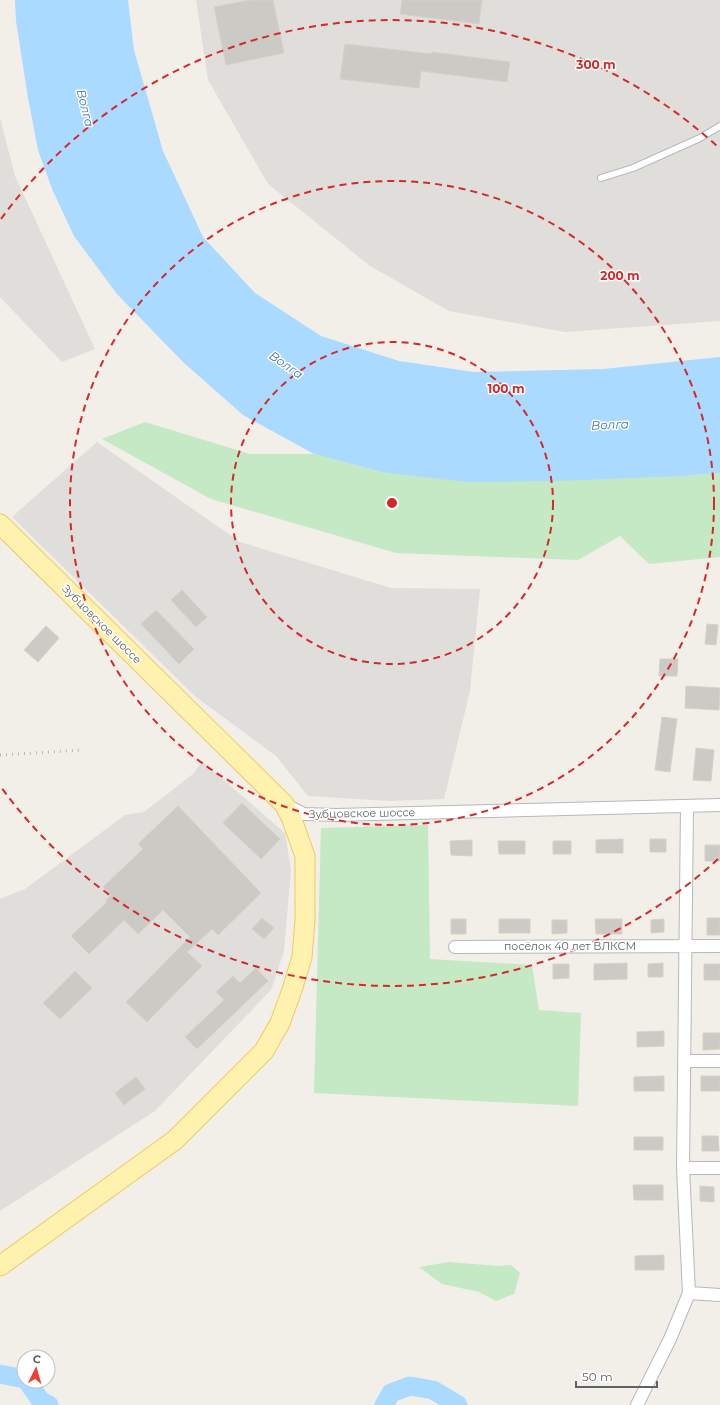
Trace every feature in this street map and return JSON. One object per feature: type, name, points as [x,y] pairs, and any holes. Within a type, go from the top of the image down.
[{"type":"main road","name":"Зубцовское шоссе","points":[[0,524],[284,804]]},
{"type":"main road","points":[[0,1266],[175,1140],[264,1051],[280,1023],[292,990],[302,957],[305,920],[305,856],[291,817],[284,804]]},
{"type":"street","name":"Зубцовское шоссе","points":[[284,804],[304,814],[336,815],[720,805]]},
{"type":"street","points":[[637,1405],[670,1339],[689,1293],[683,1168],[687,807]]},
{"type":"street","name":"посёлок 40 лет ВЛКСМ","points":[[455,946],[720,946]]},
{"type":"street","points":[[685,1061],[720,1061]]},
{"type":"street","points":[[683,1168],[720,1168]]},
{"type":"street","points":[[689,1293],[720,1295]]},
{"type":"lane","points":[[601,178],[633,168],[700,138],[720,126]]},
{"type":"shaded area","points":[[196,0],[720,0],[720,321],[565,332],[449,311],[370,266],[268,184],[208,80]]},
{"type":"shaded area","points":[[0,118],[15,176],[95,349],[62,362],[0,297]]},
{"type":"shaded area","points":[[97,442],[240,542],[391,588],[480,589],[470,691],[444,799],[390,801],[308,796],[276,756],[196,697],[12,517]]},
{"type":"shaded area","points":[[202,761],[285,833],[291,870],[284,951],[271,990],[155,1111],[0,1211],[0,899],[25,889],[125,815],[144,812],[193,774]]},
{"type":"green space","points":[[145,422],[250,454],[314,454],[382,472],[683,476],[720,473],[720,557],[649,564],[620,536],[578,560],[396,553],[211,499],[102,439]]},
{"type":"green space","points":[[428,825],[430,959],[532,965],[539,1010],[581,1013],[578,1106],[314,1093],[321,828]]},
{"type":"green space","points":[[449,1262],[498,1266],[511,1265],[520,1273],[514,1294],[496,1301],[479,1292],[442,1284],[419,1267]]},
{"type":"water","name":"Волга","points":[[15,0],[128,0],[134,50],[163,151],[203,237],[255,293],[321,336],[399,361],[474,372],[603,369],[720,357],[720,473],[559,481],[466,482],[382,472],[314,454],[243,415],[183,362],[117,294],[74,236],[52,189],[38,150],[16,21]]},
{"type":"building","points":[[250,0],[273,0],[284,53],[226,65],[214,7]]},
{"type":"building","points":[[402,0],[482,0],[479,24],[400,14]]},
{"type":"building","points":[[345,44],[432,54],[432,52],[510,62],[507,82],[421,71],[419,88],[340,79]]},
{"type":"building","points":[[182,590],[207,617],[196,627],[171,600]]},
{"type":"building","points":[[156,610],[194,649],[179,664],[141,624]]},
{"type":"building","points":[[707,624],[718,625],[716,645],[705,644]]},
{"type":"building","points":[[46,626],[59,638],[38,662],[24,650]]},
{"type":"building","points":[[660,659],[678,659],[677,676],[659,676]]},
{"type":"building","points":[[686,686],[720,688],[719,710],[685,708]]},
{"type":"building","points":[[662,717],[677,719],[670,772],[655,770]]},
{"type":"building","points":[[696,748],[714,750],[711,781],[693,780]]},
{"type":"building","points":[[242,803],[280,839],[261,859],[223,823]]},
{"type":"building","points":[[178,806],[261,893],[218,935],[212,929],[187,952],[202,966],[147,1022],[126,1002],[190,937],[163,910],[138,934],[124,920],[89,954],[71,936],[107,902],[106,900],[111,895],[103,887],[143,849],[138,844]]},
{"type":"building","points":[[623,839],[623,853],[596,853],[596,840]]},
{"type":"building","points":[[650,839],[666,839],[666,852],[650,852]]},
{"type":"building","points":[[472,840],[472,856],[451,855],[450,841]]},
{"type":"building","points":[[498,841],[525,841],[525,854],[499,854]]},
{"type":"building","points":[[553,841],[571,841],[571,854],[553,854]]},
{"type":"building","points":[[705,845],[720,845],[720,861],[705,861]]},
{"type":"building","points":[[262,918],[274,928],[264,939],[252,929]]},
{"type":"building","points":[[707,918],[720,918],[720,935],[707,935]]},
{"type":"building","points":[[451,919],[466,919],[466,934],[451,934]]},
{"type":"building","points":[[499,919],[530,919],[530,933],[499,933]]},
{"type":"building","points":[[595,919],[622,919],[622,934],[596,934]]},
{"type":"building","points":[[664,919],[664,932],[651,933],[651,920]]},
{"type":"building","points":[[552,920],[567,920],[567,933],[552,934]]},
{"type":"building","points":[[627,963],[627,979],[594,980],[594,964]]},
{"type":"building","points":[[663,963],[663,977],[648,977],[648,964]]},
{"type":"building","points":[[553,964],[569,964],[569,978],[553,979]]},
{"type":"building","points":[[704,964],[720,964],[720,980],[704,980]]},
{"type":"building","points":[[256,968],[268,981],[197,1049],[185,1037],[224,1000],[216,992],[233,976],[240,983]]},
{"type":"building","points":[[75,971],[92,988],[60,1019],[43,1003]]},
{"type":"building","points":[[664,1031],[664,1046],[637,1047],[637,1032]]},
{"type":"building","points":[[703,1033],[720,1033],[720,1049],[703,1050]]},
{"type":"building","points":[[664,1076],[664,1091],[634,1091],[634,1077]]},
{"type":"building","points":[[701,1076],[720,1076],[720,1091],[701,1091]]},
{"type":"building","points":[[136,1077],[145,1089],[124,1105],[115,1093]]},
{"type":"building","points":[[702,1136],[718,1136],[719,1151],[702,1151]]},
{"type":"building","points":[[634,1137],[663,1137],[663,1150],[634,1150]]},
{"type":"building","points":[[633,1185],[663,1185],[663,1200],[634,1200]]},
{"type":"building","points":[[700,1186],[714,1187],[714,1202],[700,1201]]},
{"type":"building","points":[[664,1255],[664,1270],[635,1270],[635,1256]]},
{"type":"waterway","points":[[0,1374],[16,1377]]},
{"type":"waterway","points":[[384,1405],[391,1393],[410,1386],[433,1390],[458,1405]]},
{"type":"waterway","points":[[33,1389],[41,1401],[49,1405]]},
{"type":"railway","points":[[0,755],[83,750]]}]
